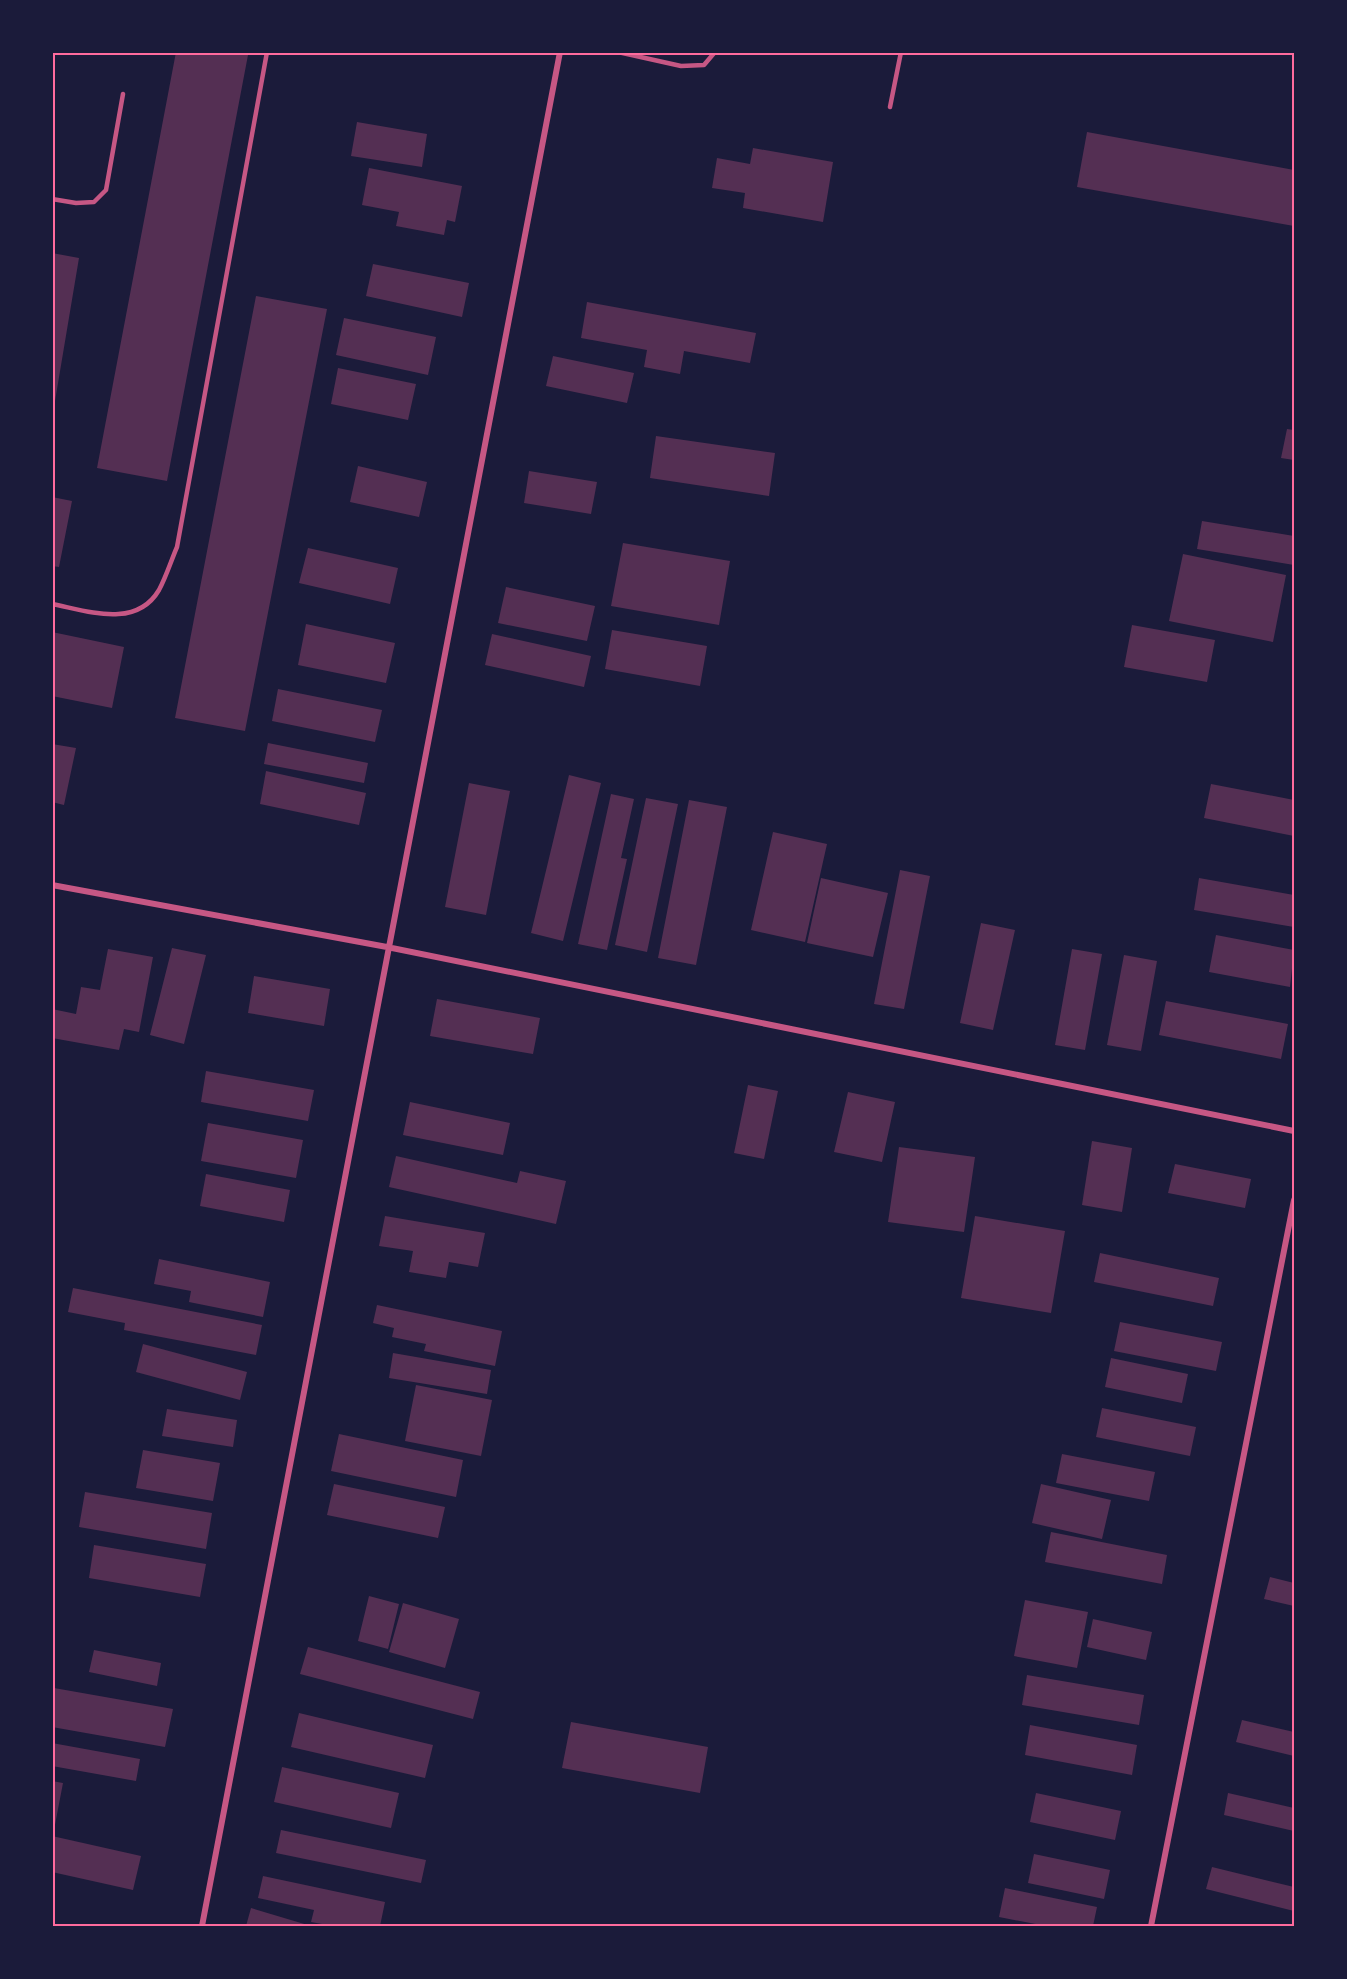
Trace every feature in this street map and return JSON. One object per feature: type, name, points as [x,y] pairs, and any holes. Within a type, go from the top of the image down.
[{"type":"street","points":[[202,1926],[387,947],[560,52]]},
{"type":"street","points":[[52,885],[387,947],[1294,1131]]},
{"type":"street","points":[[1151,1926],[1294,1200]]},
{"type":"lane","points":[[52,604],[110,616],[139,609],[158,591],[177,547],[267,52]]},
{"type":"lane","points":[[618,52],[681,66],[704,65],[715,52]]},
{"type":"lane","points":[[890,107],[901,52]]},
{"type":"lane","points":[[52,199],[76,203],[94,202],[106,190],[123,94]]},
{"type":"building","points":[[176,52],[248,55],[167,481],[97,468]]},
{"type":"building","points":[[357,122],[427,134],[422,167],[351,156]]},
{"type":"building","points":[[1087,132],[1294,170],[1294,226],[1077,187]]},
{"type":"building","points":[[753,148],[833,162],[823,222],[743,208],[745,193],[712,188],[717,158],[750,164]]},
{"type":"building","points":[[369,168],[462,186],[455,222],[447,220],[444,235],[396,226],[399,212],[362,205]]},
{"type":"building","points":[[52,253],[79,258],[54,407],[52,406]]},
{"type":"building","points":[[373,264],[469,283],[462,317],[366,296]]},
{"type":"building","points":[[256,296],[327,309],[245,731],[175,718]]},
{"type":"building","points":[[587,302],[756,333],[750,363],[684,351],[680,374],[644,367],[647,350],[581,338]]},
{"type":"building","points":[[344,318],[436,337],[428,375],[336,355]]},
{"type":"building","points":[[553,356],[634,373],[627,403],[546,386]]},
{"type":"building","points":[[338,368],[416,384],[408,420],[331,404]]},
{"type":"building","points":[[1287,429],[1294,430],[1294,460],[1281,458]]},
{"type":"building","points":[[656,436],[775,453],[769,496],[650,478]]},
{"type":"building","points":[[358,466],[427,482],[419,517],[350,502]]},
{"type":"building","points":[[529,471],[597,482],[591,514],[524,503]]},
{"type":"building","points":[[52,497],[72,501],[59,567],[52,566]]},
{"type":"building","points":[[1202,521],[1294,536],[1294,565],[1197,549]]},
{"type":"building","points":[[623,543],[730,561],[719,625],[611,606]]},
{"type":"building","points":[[308,548],[398,568],[390,604],[299,583]]},
{"type":"building","points":[[1183,554],[1286,575],[1273,642],[1169,621]]},
{"type":"building","points":[[506,587],[595,606],[587,641],[498,623]]},
{"type":"building","points":[[306,624],[395,643],[386,683],[298,665]]},
{"type":"building","points":[[1132,625],[1215,640],[1207,682],[1124,667]]},
{"type":"building","points":[[612,630],[707,646],[700,686],[605,669]]},
{"type":"building","points":[[52,632],[124,647],[112,708],[52,696]]},
{"type":"building","points":[[492,634],[591,656],[584,687],[485,665]]},
{"type":"building","points":[[278,689],[382,710],[375,742],[272,721]]},
{"type":"building","points":[[268,743],[368,763],[364,783],[264,764]]},
{"type":"building","points":[[52,744],[76,748],[64,805],[52,802]]},
{"type":"building","points":[[266,771],[366,793],[359,825],[260,804]]},
{"type":"building","points":[[569,775],[601,783],[563,941],[531,933]]},
{"type":"building","points":[[469,783],[510,791],[486,915],[445,907]]},
{"type":"building","points":[[1211,784],[1294,800],[1294,836],[1204,818]]},
{"type":"building","points":[[611,794],[634,799],[621,858],[627,859],[607,950],[578,944]]},
{"type":"building","points":[[646,798],[678,804],[647,952],[615,945]]},
{"type":"building","points":[[689,800],[727,807],[696,965],[658,958]]},
{"type":"building","points":[[773,832],[827,844],[805,942],[751,930]]},
{"type":"building","points":[[900,870],[930,876],[904,1009],[874,1004]]},
{"type":"building","points":[[821,878],[888,893],[873,957],[807,943]]},
{"type":"building","points":[[1199,878],[1294,895],[1294,927],[1194,910]]},
{"type":"building","points":[[981,923],[1015,930],[993,1030],[960,1023]]},
{"type":"building","points":[[1216,935],[1294,950],[1290,987],[1209,972]]},
{"type":"building","points":[[172,948],[206,955],[184,1044],[150,1035]]},
{"type":"building","points":[[108,949],[153,957],[139,1032],[124,1029],[119,1050],[52,1038],[52,1009],[76,1014],[81,987],[100,990]]},
{"type":"building","points":[[1072,949],[1102,954],[1085,1050],[1055,1045]]},
{"type":"building","points":[[1124,955],[1157,961],[1141,1051],[1107,1045]]},
{"type":"building","points":[[254,976],[330,989],[324,1026],[248,1013]]},
{"type":"building","points":[[437,999],[540,1018],[533,1054],[430,1036]]},
{"type":"building","points":[[1166,1001],[1288,1024],[1281,1059],[1159,1035]]},
{"type":"building","points":[[206,1071],[314,1090],[308,1121],[201,1102]]},
{"type":"building","points":[[748,1085],[778,1091],[764,1159],[734,1153]]},
{"type":"building","points":[[848,1092],[895,1102],[882,1162],[834,1152]]},
{"type":"building","points":[[410,1102],[510,1123],[503,1155],[403,1135]]},
{"type":"building","points":[[208,1123],[303,1140],[296,1178],[201,1161]]},
{"type":"building","points":[[1092,1141],[1132,1148],[1122,1212],[1082,1205]]},
{"type":"building","points":[[899,1147],[975,1157],[964,1232],[888,1222]]},
{"type":"building","points":[[396,1156],[517,1183],[520,1171],[566,1181],[556,1224],[389,1187]]},
{"type":"building","points":[[1175,1164],[1251,1179],[1245,1208],[1168,1193]]},
{"type":"building","points":[[206,1174],[290,1190],[284,1222],[200,1206]]},
{"type":"building","points":[[385,1216],[485,1233],[478,1267],[449,1262],[446,1278],[409,1272],[413,1251],[379,1246]]},
{"type":"building","points":[[975,1216],[1065,1231],[1051,1313],[961,1298]]},
{"type":"building","points":[[1100,1253],[1219,1278],[1213,1306],[1094,1282]]},
{"type":"building","points":[[159,1259],[270,1282],[263,1317],[189,1302],[191,1291],[154,1284]]},
{"type":"building","points":[[73,1288],[262,1325],[256,1355],[124,1330],[125,1323],[68,1312]]},
{"type":"building","points":[[377,1305],[502,1331],[495,1366],[424,1351],[426,1344],[392,1337],[394,1328],[373,1323]]},
{"type":"building","points":[[1120,1322],[1222,1342],[1216,1371],[1114,1351]]},
{"type":"building","points":[[143,1344],[247,1372],[240,1400],[136,1372]]},
{"type":"building","points":[[393,1353],[491,1370],[487,1394],[389,1378]]},
{"type":"building","points":[[1111,1358],[1188,1374],[1182,1403],[1105,1387]]},
{"type":"building","points":[[416,1385],[492,1400],[481,1456],[405,1441]]},
{"type":"building","points":[[1102,1408],[1196,1427],[1190,1456],[1096,1437]]},
{"type":"building","points":[[167,1409],[237,1420],[233,1447],[162,1436]]},
{"type":"building","points":[[339,1434],[463,1460],[456,1497],[331,1471]]},
{"type":"building","points":[[143,1450],[220,1463],[213,1501],[136,1488]]},
{"type":"building","points":[[1062,1454],[1155,1472],[1149,1501],[1056,1483]]},
{"type":"building","points":[[334,1484],[445,1507],[438,1538],[327,1515]]},
{"type":"building","points":[[1041,1484],[1111,1500],[1102,1539],[1032,1523]]},
{"type":"building","points":[[85,1492],[212,1513],[206,1549],[79,1527]]},
{"type":"building","points":[[1051,1532],[1167,1555],[1162,1584],[1045,1562]]},
{"type":"building","points":[[94,1545],[206,1564],[200,1597],[89,1578]]},
{"type":"building","points":[[1270,1577],[1294,1583],[1294,1606],[1264,1599]]},
{"type":"building","points":[[369,1596],[399,1604],[388,1649],[358,1641]]},
{"type":"building","points":[[1025,1600],[1088,1612],[1077,1668],[1014,1656]]},
{"type":"building","points":[[403,1603],[459,1619],[445,1668],[389,1652]]},
{"type":"building","points":[[1093,1619],[1152,1632],[1146,1660],[1087,1647]]},
{"type":"building","points":[[308,1647],[480,1692],[473,1719],[300,1674]]},
{"type":"building","points":[[94,1650],[161,1663],[157,1686],[89,1672]]},
{"type":"building","points":[[1027,1675],[1144,1695],[1139,1725],[1022,1705]]},
{"type":"building","points":[[54,1688],[173,1709],[165,1747],[52,1727]]},
{"type":"building","points":[[299,1713],[433,1745],[425,1778],[291,1747]]},
{"type":"building","points":[[1242,1720],[1294,1732],[1294,1756],[1236,1742]]},
{"type":"building","points":[[571,1722],[708,1747],[700,1793],[562,1768]]},
{"type":"building","points":[[1030,1725],[1137,1745],[1132,1775],[1025,1755]]},
{"type":"building","points":[[52,1743],[140,1759],[136,1781],[52,1766]]},
{"type":"building","points":[[282,1767],[399,1793],[391,1828],[274,1802]]},
{"type":"building","points":[[52,1781],[63,1783],[54,1830],[52,1830]]},
{"type":"building","points":[[1036,1793],[1121,1811],[1115,1840],[1030,1822]]},
{"type":"building","points":[[1228,1793],[1294,1808],[1294,1831],[1224,1815]]},
{"type":"building","points":[[281,1830],[426,1860],[421,1883],[276,1853]]},
{"type":"building","points":[[52,1836],[141,1856],[133,1890],[52,1872]]},
{"type":"building","points":[[1034,1854],[1110,1870],[1104,1899],[1028,1883]]},
{"type":"building","points":[[1212,1867],[1294,1887],[1294,1911],[1206,1889]]},
{"type":"building","points":[[263,1876],[385,1902],[380,1926],[333,1926],[311,1922],[314,1910],[258,1898]]},
{"type":"building","points":[[1005,1888],[1097,1907],[1093,1926],[1046,1926],[999,1917]]},
{"type":"building","points":[[251,1908],[311,1926],[246,1926]]}]
